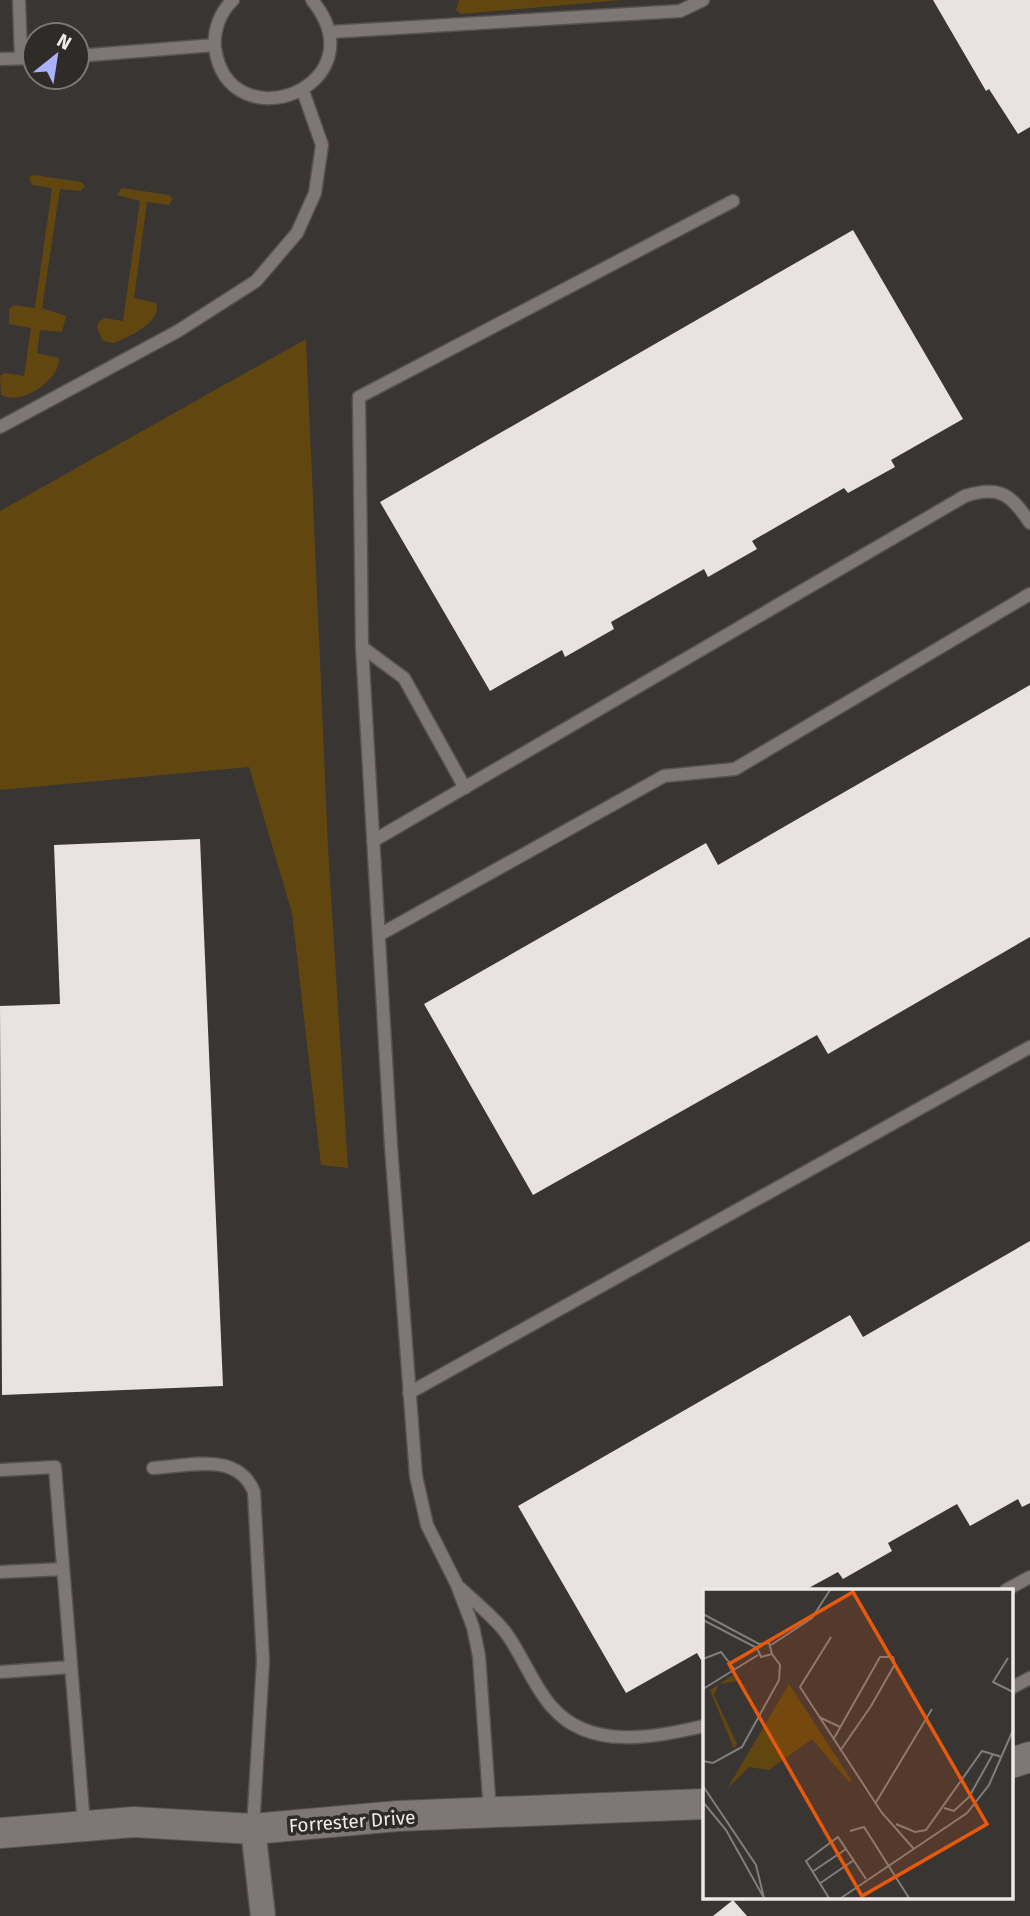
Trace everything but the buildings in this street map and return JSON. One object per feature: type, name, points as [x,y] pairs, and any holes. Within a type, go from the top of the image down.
[{"type":"street","points":[[1012,1763],[1030,1757]]},
{"type":"street","name":"Forrester Drive","points":[[0,1833],[134,1822],[253,1829],[398,1816],[703,1804]]},
{"type":"street","points":[[253,1829],[263,1916]]},
{"type":"lane","points":[[0,59],[21,58],[19,0]]},
{"type":"lane","points":[[230,1],[218,23],[215,45],[224,73],[246,93],[274,100],[303,91],[316,79],[326,64],[330,32],[322,12],[312,0]]},
{"type":"lane","points":[[330,32],[680,11],[703,0]]},
{"type":"lane","points":[[91,55],[215,45]]},
{"type":"lane","points":[[0,427],[178,331],[256,281],[297,233],[315,193],[322,145],[303,91]]},
{"type":"lane","points":[[490,1813],[479,1656],[473,1627],[457,1585],[427,1525],[416,1476],[362,647],[359,397],[733,201]]},
{"type":"lane","points":[[373,841],[965,496],[984,490],[1001,493],[1016,502],[1030,523]]},
{"type":"lane","points":[[379,935],[664,776],[735,769],[1030,594]]},
{"type":"lane","points":[[362,647],[404,678],[464,788]]},
{"type":"lane","points":[[409,1393],[1030,1047]]},
{"type":"lane","points":[[153,1468],[227,1464],[248,1477],[254,1492],[262,1661],[253,1829]]},
{"type":"lane","points":[[0,1470],[55,1466],[84,1825]]},
{"type":"lane","points":[[0,1573],[63,1569]]},
{"type":"lane","points":[[1009,1589],[1030,1577]]},
{"type":"lane","points":[[457,1585],[505,1631],[552,1708],[573,1724],[598,1735],[628,1738],[670,1734],[703,1726]]},
{"type":"lane","points":[[0,1672],[71,1667]]},
{"type":"lane","points":[[1012,1687],[1030,1678]]},
{"type":"shaded area","points":[[459,0],[622,0],[461,14],[456,10]]},
{"type":"shaded area","points":[[34,175],[81,182],[85,186],[81,191],[60,189],[42,308],[66,316],[62,332],[40,330],[37,353],[59,358],[58,366],[46,383],[37,390],[27,395],[8,397],[1,394],[0,376],[5,373],[24,376],[31,328],[9,324],[9,309],[14,305],[35,308],[52,188],[32,185],[29,177]]},
{"type":"shaded area","points":[[122,188],[169,195],[173,199],[169,205],[147,202],[134,298],[156,303],[157,310],[143,328],[114,343],[103,341],[97,328],[99,321],[105,318],[123,321],[140,201],[117,195]]},
{"type":"shaded area","points":[[306,339],[328,847],[348,1168],[321,1165],[292,913],[249,767],[0,790],[0,511]]}]
